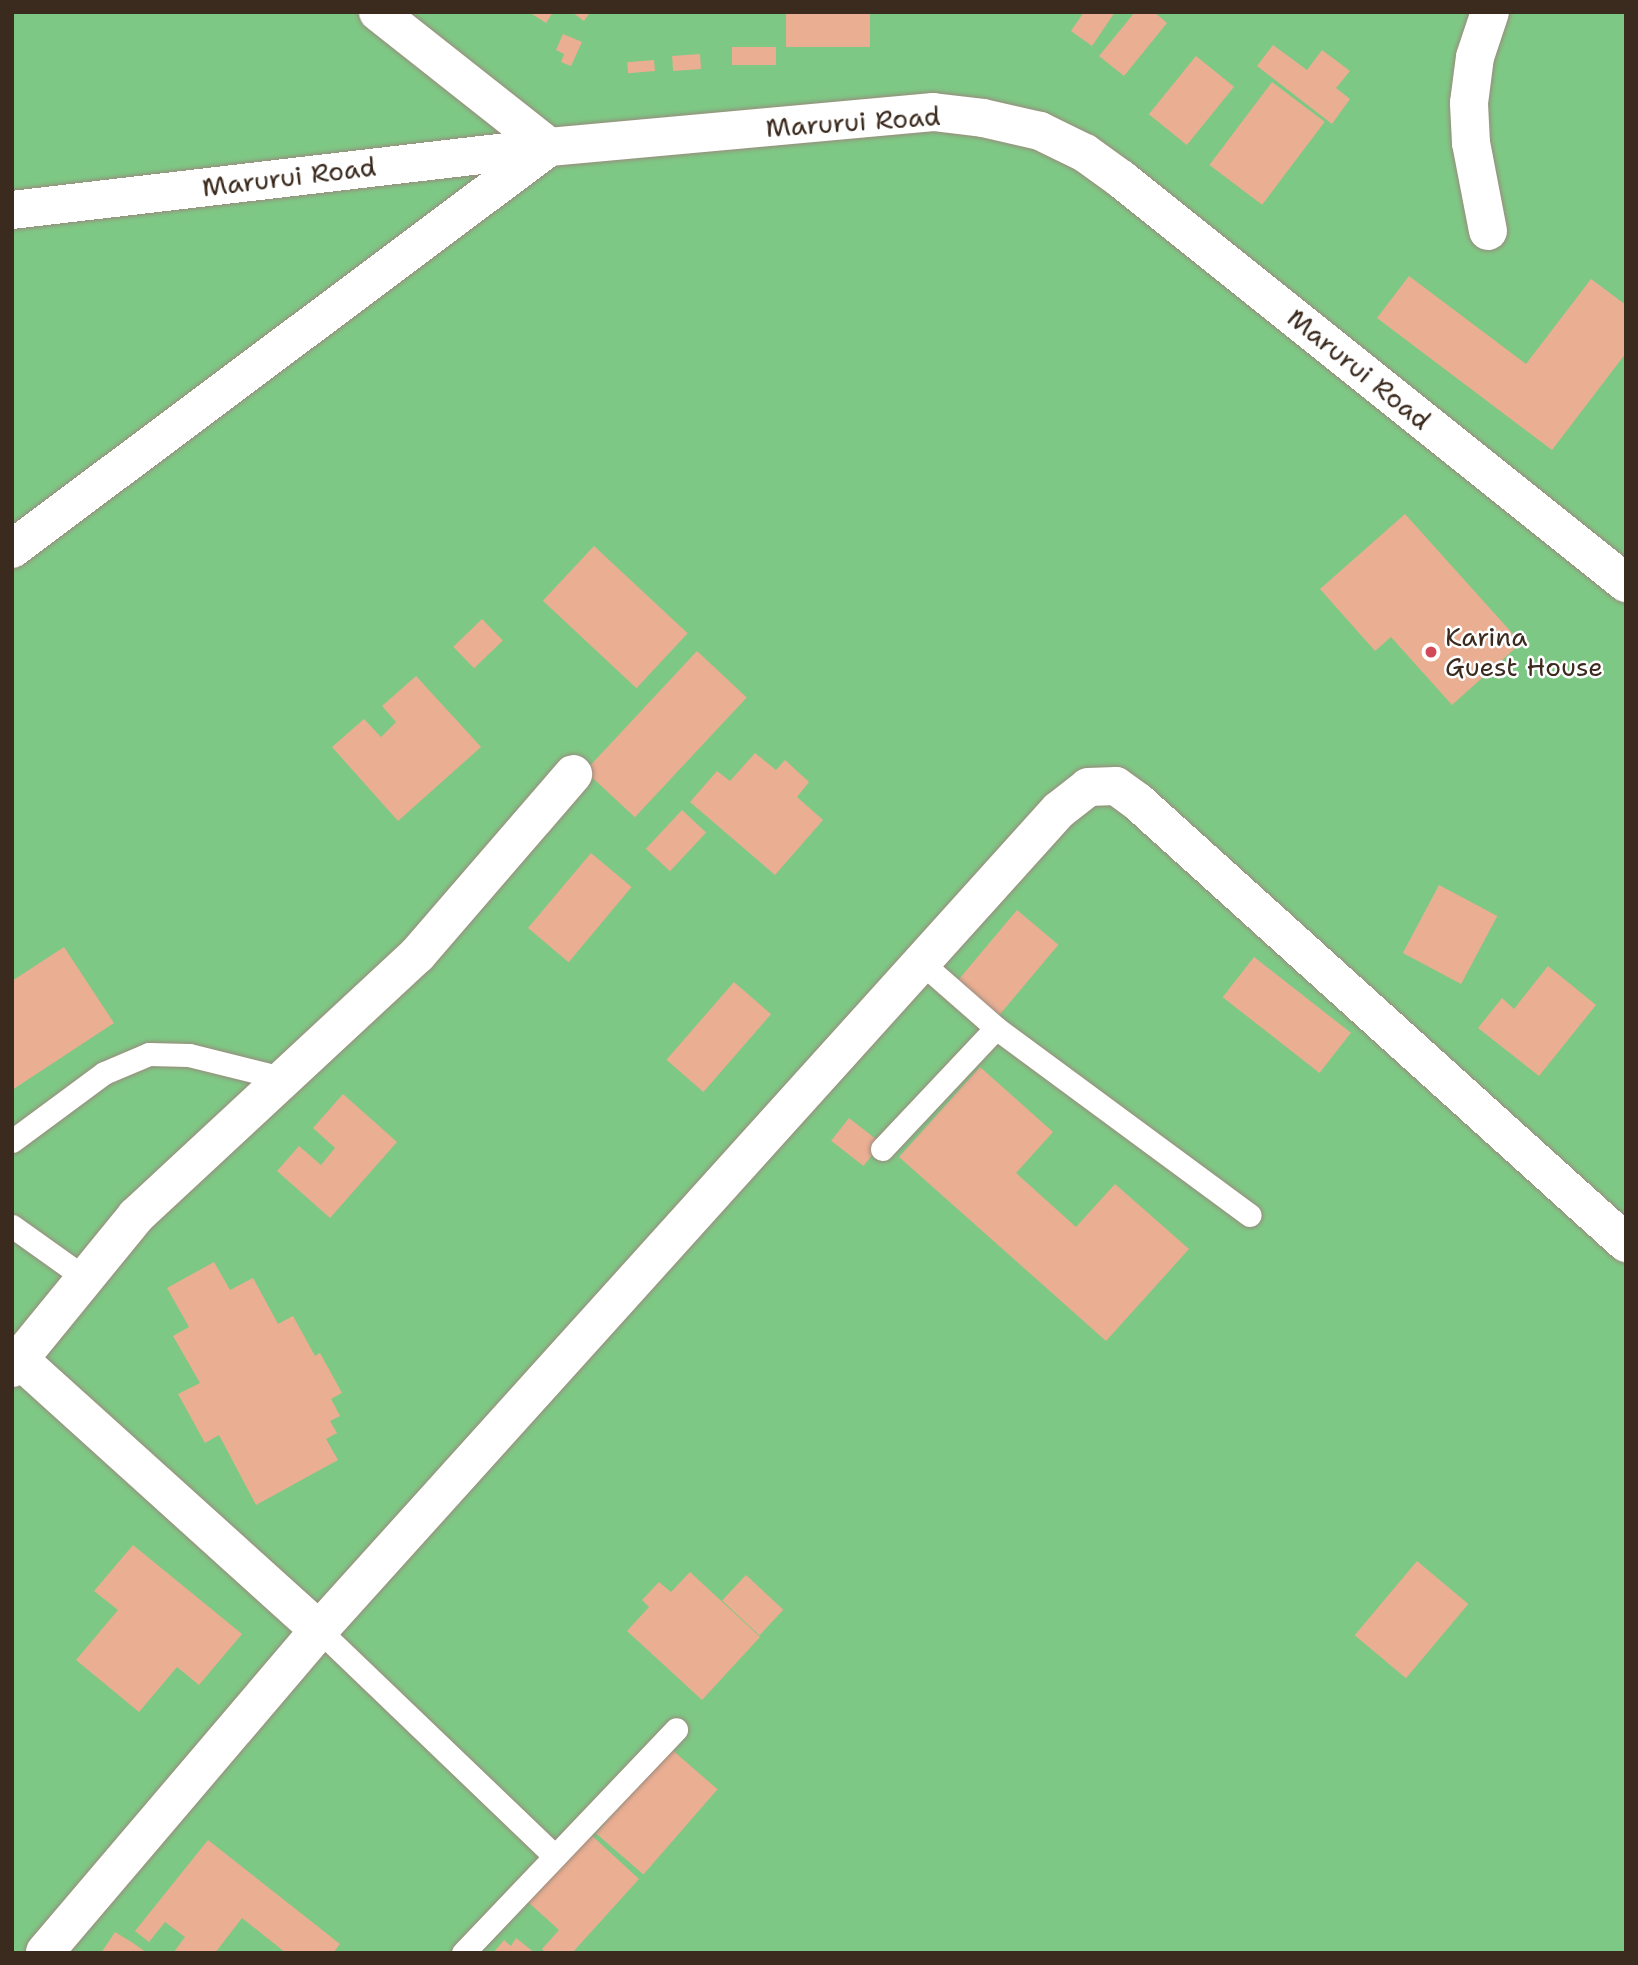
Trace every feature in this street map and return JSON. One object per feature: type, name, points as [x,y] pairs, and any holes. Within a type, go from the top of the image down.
[{"type":"street","points":[[12,548],[549,147],[378,12]]},
{"type":"street","points":[[1488,231],[1471,143],[1469,103],[1475,57],[1490,12]]},
{"type":"street","name":"Marurui Road","points":[[12,210],[549,147],[933,113],[984,118],[1040,131],[1085,153],[1121,179],[1626,583]]},
{"type":"street","points":[[319,1630],[16,1364],[136,1216],[417,955],[573,774]]},
{"type":"street","points":[[45,1952],[319,1630],[923,964],[1059,810],[1088,787],[1116,786],[1138,802],[1626,1243]]},
{"type":"lane","points":[[923,964],[996,1028],[1250,1215]]},
{"type":"lane","points":[[882,1149],[996,1028]]},
{"type":"lane","points":[[12,1141],[104,1073],[149,1055],[188,1055],[282,1078]]},
{"type":"lane","points":[[12,1226],[85,1278]]},
{"type":"lane","points":[[319,1630],[555,1856]]},
{"type":"lane","points":[[463,1953],[676,1729]]},
{"type":"green space","points":[[12,12],[1626,12],[1626,1953],[12,1953]]},
{"type":"building","points":[[529,12],[553,12],[546,23]]},
{"type":"building","points":[[572,12],[590,12],[584,21]]},
{"type":"building","points":[[786,12],[870,12],[870,47],[786,47]]},
{"type":"building","points":[[1084,12],[1115,12],[1092,46],[1071,31]]},
{"type":"building","points":[[1135,12],[1154,12],[1167,23],[1124,76],[1099,56]]},
{"type":"building","points":[[563,34],[582,42],[571,66],[561,62],[564,54],[556,50]]},
{"type":"building","points":[[1273,45],[1307,70],[1322,50],[1350,71],[1336,88],[1350,99],[1332,124],[1257,66]]},
{"type":"building","points":[[732,47],[776,47],[776,65],[732,65]]},
{"type":"building","points":[[700,54],[701,69],[673,71],[672,56]]},
{"type":"building","points":[[1196,56],[1234,87],[1187,145],[1149,114]]},
{"type":"building","points":[[654,60],[655,71],[628,73],[627,62]]},
{"type":"building","points":[[1272,82],[1325,122],[1262,205],[1209,165]]},
{"type":"building","points":[[1409,276],[1526,364],[1591,279],[1626,305],[1626,353],[1552,450],[1377,318]]},
{"type":"building","points":[[1405,514],[1521,643],[1452,705],[1391,637],[1375,651],[1320,589]]},
{"type":"building","points":[[594,546],[688,633],[636,688],[543,601]]},
{"type":"building","points":[[482,619],[503,641],[474,668],[453,647]]},
{"type":"building","points":[[697,651],[747,697],[635,817],[585,771]]},
{"type":"building","points":[[416,676],[481,747],[398,821],[332,747],[364,719],[381,737],[396,722],[382,706]]},
{"type":"building","points":[[755,753],[776,770],[785,760],[809,782],[797,797],[823,820],[775,875],[690,802],[717,771],[730,781]]},
{"type":"building","points":[[682,810],[706,833],[670,871],[646,849]]},
{"type":"building","points":[[591,853],[632,887],[569,962],[528,928]]},
{"type":"building","points":[[1439,885],[1497,916],[1461,984],[1403,953]]},
{"type":"building","points":[[1017,910],[1058,945],[999,1015],[958,980]]},
{"type":"building","points":[[64,947],[114,1023],[12,1090],[12,981]]},
{"type":"building","points":[[1254,957],[1351,1033],[1320,1073],[1223,997]]},
{"type":"building","points":[[1548,966],[1596,1005],[1539,1076],[1478,1028],[1502,998],[1514,1009]]},
{"type":"building","points":[[734,982],[771,1014],[703,1092],[666,1060]]},
{"type":"building","points":[[980,1067],[1053,1132],[1016,1173],[1076,1227],[1115,1184],[1189,1249],[1106,1341],[899,1157]]},
{"type":"building","points":[[343,1094],[397,1142],[330,1218],[277,1171],[299,1146],[321,1165],[335,1148],[313,1128]]},
{"type":"building","points":[[849,1118],[881,1143],[863,1166],[831,1141]]},
{"type":"building","points":[[214,1262],[230,1290],[253,1278],[278,1324],[293,1316],[315,1356],[320,1353],[342,1393],[331,1399],[340,1416],[330,1421],[337,1433],[326,1439],[338,1460],[256,1505],[219,1435],[205,1443],[178,1394],[200,1383],[173,1336],[189,1327],[167,1288]]},
{"type":"building","points":[[133,1545],[242,1634],[199,1685],[177,1667],[139,1712],[76,1660],[118,1610],[94,1591]]},
{"type":"building","points":[[1417,1561],[1468,1604],[1406,1678],[1355,1635]]},
{"type":"building","points":[[690,1572],[760,1637],[702,1700],[627,1631],[649,1607],[642,1600],[659,1582],[671,1592]]},
{"type":"building","points":[[746,1575],[783,1610],[759,1635],[722,1601]]},
{"type":"building","points":[[670,1748],[718,1789],[643,1875],[596,1833]]},
{"type":"building","points":[[589,1833],[639,1879],[572,1953],[546,1953],[542,1949],[559,1930],[527,1901]]},
{"type":"building","points":[[208,1840],[340,1944],[333,1953],[286,1953],[242,1918],[215,1953],[173,1953],[185,1937],[165,1922],[149,1942],[135,1931]]},
{"type":"building","points":[[115,1932],[133,1943],[147,1953],[101,1953]]},
{"type":"building","points":[[516,1938],[535,1953],[493,1953],[504,1940],[511,1946]]},
{"type":"place","name":"Karina Guest House","points":[[1431,652]]}]
